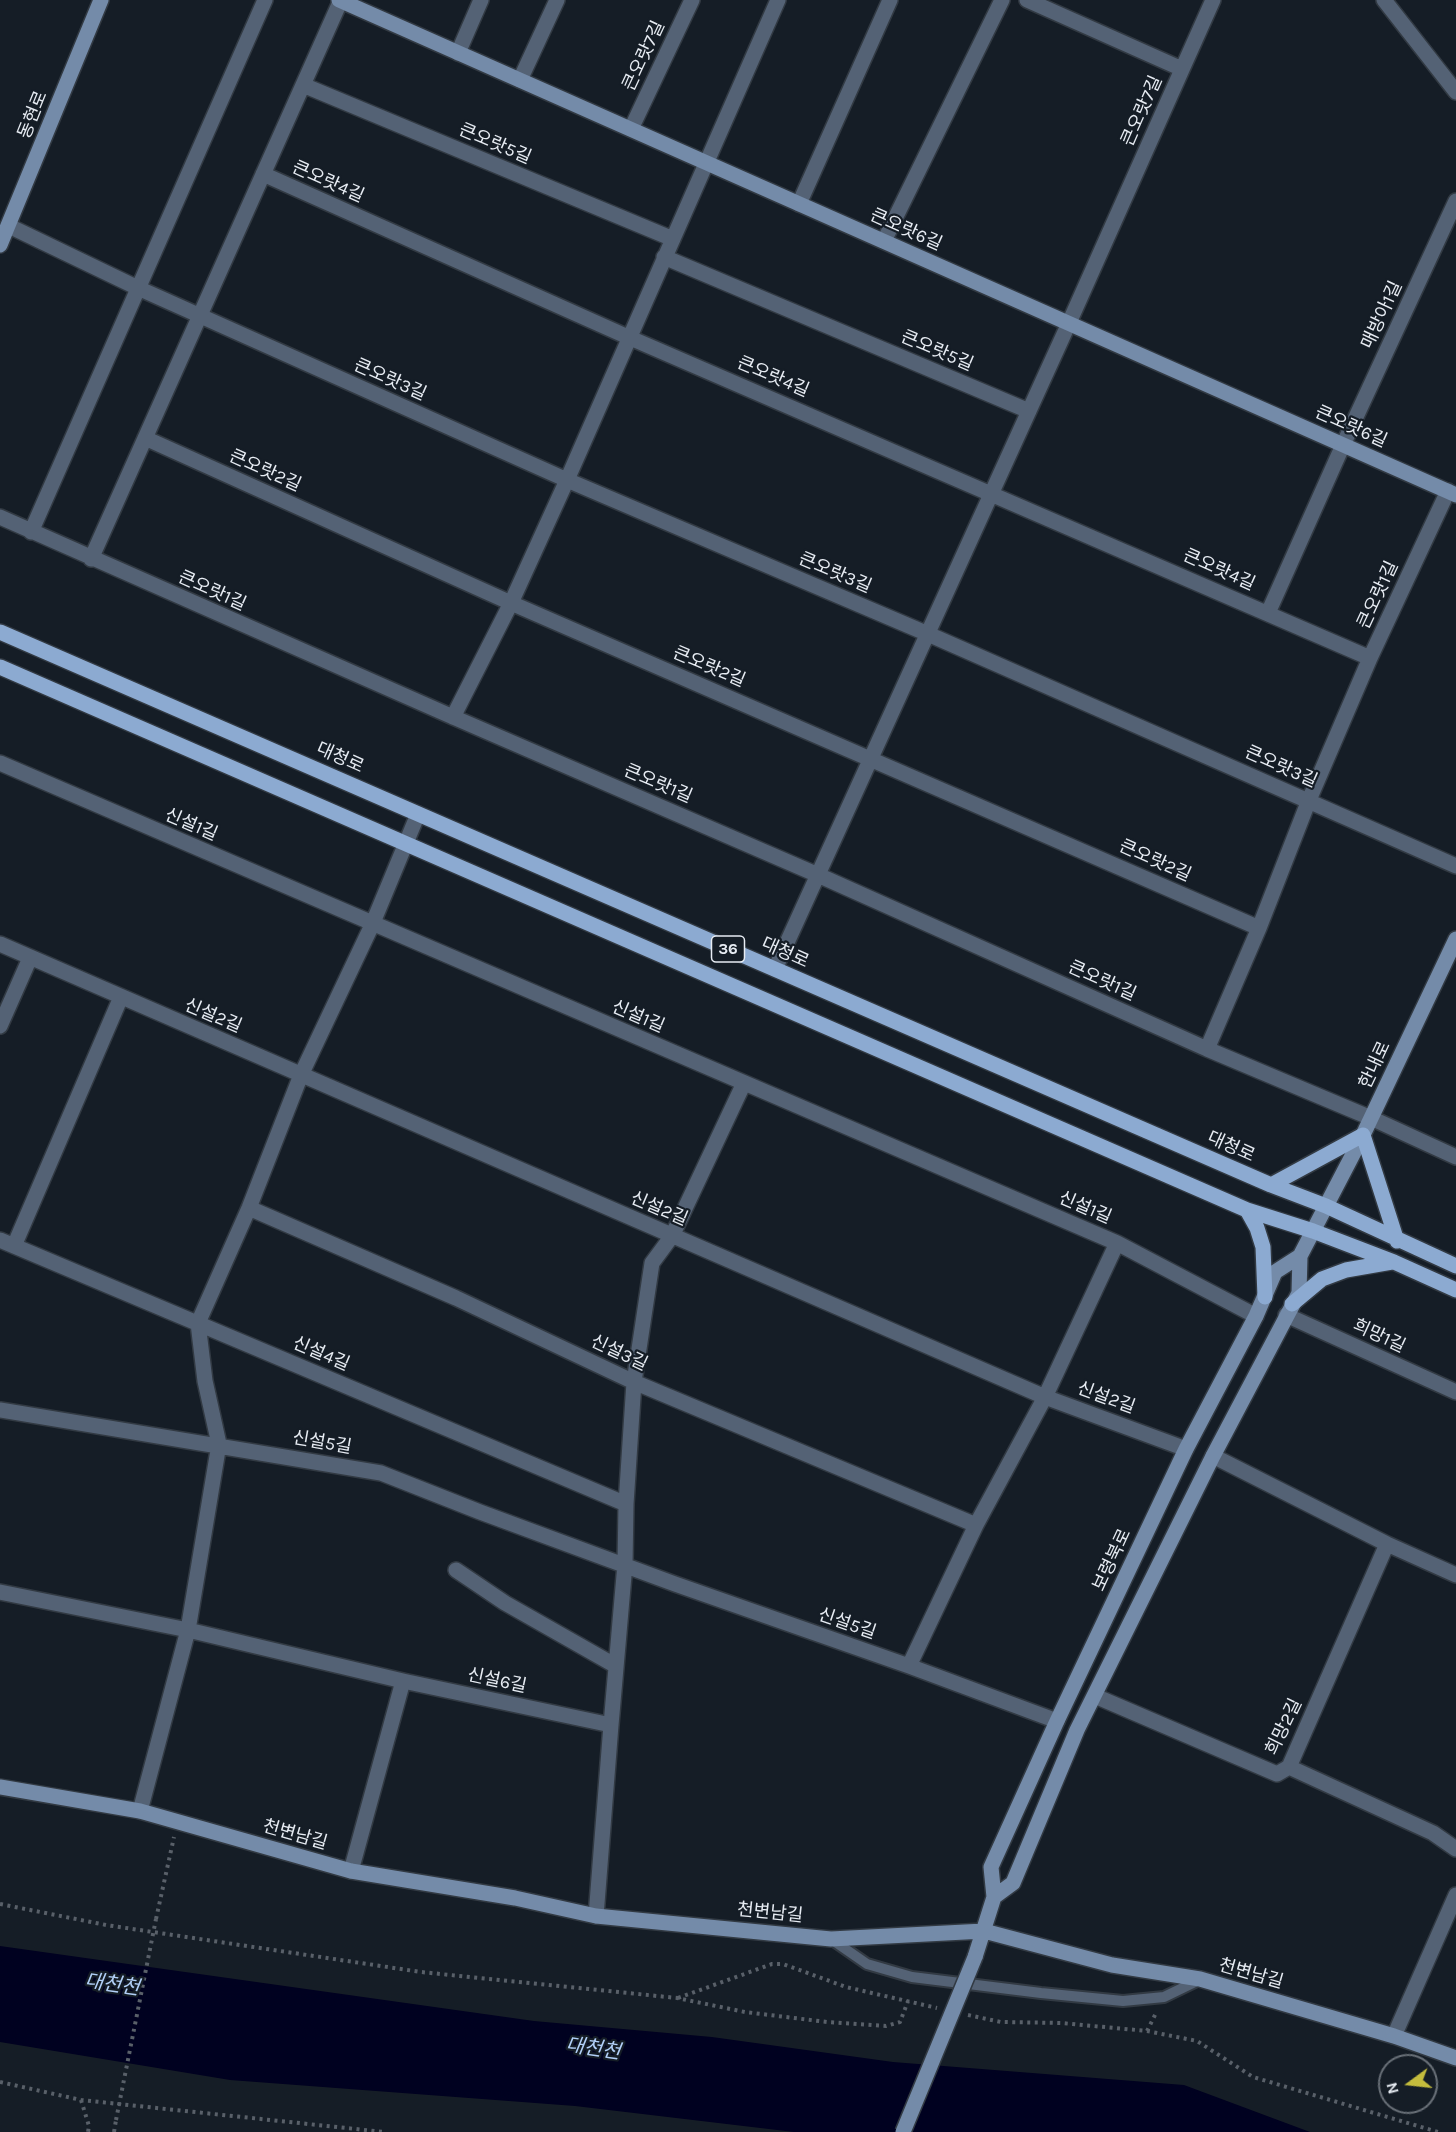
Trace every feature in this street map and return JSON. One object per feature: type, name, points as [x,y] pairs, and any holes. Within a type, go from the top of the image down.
[{"type":"main road","name":"대청로","points":[[0,632],[1271,1185],[1326,1206],[1397,1241],[1456,1266]]},
{"type":"main road","name":"36","points":[[0,667],[1247,1210],[1313,1231],[1394,1262],[1456,1290]]},
{"type":"main road","points":[[1271,1185],[1364,1135],[1397,1241]]},
{"type":"main road","points":[[1247,1210],[1257,1228],[1263,1247],[1265,1297]]},
{"type":"main road","points":[[1289,1309],[1322,1280],[1346,1270],[1394,1262]]},
{"type":"street","name":"동현로","points":[[0,245],[101,0]]},
{"type":"street","points":[[31,532],[265,0]]},
{"type":"street","points":[[91,559],[340,0]]},
{"type":"street","name":"큰오랏6길","points":[[340,0],[1452,493]]},
{"type":"street","points":[[458,52],[481,0]]},
{"type":"street","points":[[519,80],[556,0]]},
{"type":"street","name":"큰오랏7길","points":[[631,129],[692,0]]},
{"type":"street","points":[[453,717],[511,603],[567,480],[778,0]]},
{"type":"street","points":[[799,204],[890,0]]},
{"type":"street","points":[[884,241],[1002,0]]},
{"type":"street","name":"큰오랏7길","points":[[775,969],[1182,69],[1027,0]]},
{"type":"street","points":[[1182,69],[1213,0]]},
{"type":"street","points":[[1384,0],[1456,92]]},
{"type":"street","name":"큰오랏5길","points":[[303,85],[673,239]]},
{"type":"street","name":"큰오랏4길","points":[[263,174],[628,337],[1370,658]]},
{"type":"street","name":"매방아1길","points":[[1343,445],[1456,201]]},
{"type":"street","name":"큰오랏3길","points":[[9,226],[138,288],[567,480],[928,634],[1456,866]]},
{"type":"street","name":"큰오랏5길","points":[[664,256],[1029,411]]},
{"type":"street","name":"큰오랏2길","points":[[145,438],[511,603],[1259,928]]},
{"type":"street","name":"큰오랏4길","points":[[1268,613],[1343,445]]},
{"type":"street","name":"큰오랏1길","points":[[1207,1049],[1370,658],[1452,493]]},
{"type":"street","name":"큰오랏1길","points":[[0,517],[91,559],[818,875],[1207,1049],[1371,1118],[1456,1157]]},
{"type":"street","name":"신설1길","points":[[1,766],[1117,1243],[1256,1316]]},
{"type":"street","points":[[140,1811],[188,1630],[219,1444],[205,1382],[198,1323],[249,1208],[301,1075],[372,925],[418,814]]},
{"type":"street","name":"한내로","points":[[1326,1206],[1364,1135],[1456,939]]},
{"type":"street","name":"신설2길","points":[[0,944],[1045,1397],[1186,1449]]},
{"type":"street","points":[[0,1026],[30,958]]},
{"type":"street","points":[[7,1243],[120,997]]},
{"type":"street","points":[[596,1916],[624,1564],[634,1382],[652,1263],[672,1236],[744,1083]]},
{"type":"street","name":"보령북로","points":[[994,1897],[1013,1883],[1077,1730],[1213,1456],[1299,1293],[1300,1256],[1326,1206]]},
{"type":"street","name":"신설3길","points":[[249,1208],[456,1298],[634,1382],[976,1525]]},
{"type":"street","name":"신설4길","points":[[7,1243],[626,1504]]},
{"type":"street","points":[[909,1666],[976,1525],[1045,1397],[1117,1243]]},
{"type":"street","name":"보령북로","points":[[903,2132],[984,1931],[994,1897],[991,1867],[1057,1721],[1186,1449],[1256,1316],[1275,1272],[1300,1256]]},
{"type":"street","name":"희망1길","points":[[1289,1309],[1456,1392]]},
{"type":"street","name":"신설5길","points":[[0,1410],[219,1444],[381,1473],[480,1512],[1057,1721]]},
{"type":"street","points":[[1213,1456],[1387,1544],[1456,1575]]},
{"type":"street","name":"희망2길","points":[[1095,1696],[1277,1774],[1289,1767],[1387,1544]]},
{"type":"street","points":[[456,1569],[505,1603],[616,1666]]},
{"type":"street","name":"신설6길","points":[[0,1592],[188,1630],[403,1681],[611,1725]]},
{"type":"street","points":[[351,1871],[403,1681]]},
{"type":"street","points":[[1289,1767],[1433,1833],[1456,1849]]},
{"type":"street","name":"천변남길","points":[[0,1787],[140,1811],[351,1871],[515,1898],[596,1916],[831,1939],[984,1931],[1112,1965],[1200,1980],[1394,2036],[1456,2058]]},
{"type":"street","points":[[1394,2036],[1456,1895]]},
{"type":"lane","points":[[831,1939],[867,1964],[912,1977],[1041,1993],[1123,2001],[1164,1996],[1200,1980]]},
{"type":"path","points":[[114,2132],[177,1822]]},
{"type":"path","points":[[0,1904],[106,1925],[421,1972],[677,1998],[744,2012],[859,2026],[886,2026],[900,2022],[908,2001]]},
{"type":"path","points":[[677,1998],[772,1964],[783,1964],[846,1987],[943,2009]]},
{"type":"path","points":[[966,2014],[1001,2022],[1061,2023],[1147,2031],[1197,2040],[1252,2077],[1438,2132]]},
{"type":"path","points":[[0,2082],[81,2100],[384,2132]]},
{"type":"path","points":[[81,2100],[89,2126],[88,2132]]},
{"type":"water","name":"대천천","points":[[0,1946],[534,2021],[712,2037],[893,2062],[1184,2085],[1310,2132],[794,2132],[575,2106],[230,2080],[0,2042]]}]
